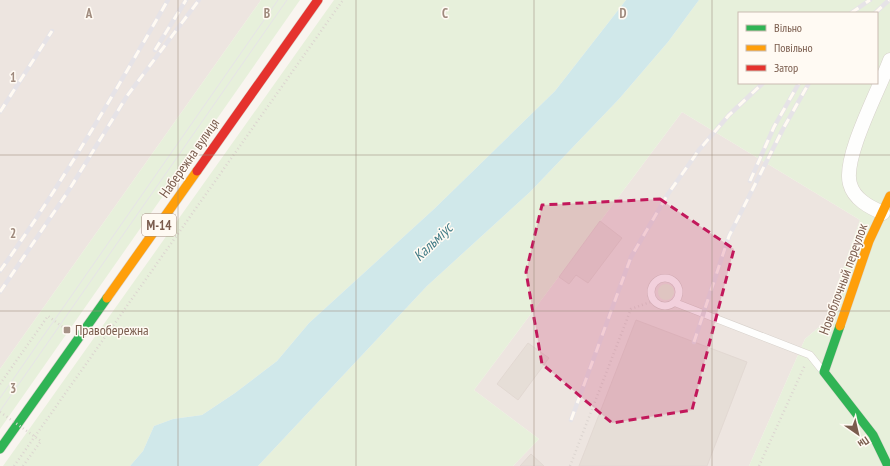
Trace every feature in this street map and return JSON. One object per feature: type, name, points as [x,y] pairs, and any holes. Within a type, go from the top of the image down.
[{"type":"main road","name":"Набережна вулиця","points":[[0,449],[318,0]]},
{"type":"main road","name":"Новоблочный переулок","points":[[824,372],[869,241],[890,196]]},
{"type":"main road","points":[[824,372],[873,435],[888,466]]},
{"type":"street","points":[[883,213],[870,208],[854,194],[849,183],[848,172],[863,124],[890,60]]},
{"type":"lane","points":[[664,278],[674,280],[678,284],[680,294],[676,303],[671,306],[661,306],[653,300],[651,291],[652,286],[660,279],[664,278]]},
{"type":"lane","points":[[676,303],[810,354],[824,372]]},
{"type":"path","points":[[14,466],[343,0]]},
{"type":"path","points":[[570,466],[631,309],[653,300]]},
{"type":"path","points":[[0,384],[48,316],[67,330]]},
{"type":"path","points":[[759,466],[810,354]]},
{"type":"path","points":[[0,412],[41,441],[23,466]]},
{"type":"highlighted area","points":[[660,199],[734,249],[692,410],[612,423],[542,364],[526,272],[542,205]]},
{"type":"shaded area","points":[[0,0],[261,0],[0,369]]},
{"type":"shaded area","points":[[682,112],[860,220],[824,323],[805,339],[749,466],[513,466],[539,439],[474,390]]},
{"type":"green space","points":[[261,0],[300,0],[0,429],[0,369]]},
{"type":"green space","points":[[334,0],[626,0],[555,91],[434,209],[309,323],[277,361],[235,393],[202,415],[173,419],[154,426],[143,451],[130,466],[3,466]]},
{"type":"green space","points":[[699,0],[890,0],[890,466],[749,466],[805,339],[824,323],[860,220],[682,112],[474,390],[539,439],[513,466],[258,466],[427,286],[530,192],[619,99],[668,42]]},
{"type":"green space","points":[[666,284],[672,286],[674,292],[672,298],[666,300],[660,298],[658,292],[660,286]]},
{"type":"water","name":"Кальміус","points":[[626,0],[699,0],[668,42],[619,99],[530,192],[427,286],[258,466],[130,466],[143,451],[154,426],[173,419],[202,415],[235,393],[277,361],[309,323],[434,209],[555,91]]},
{"type":"building","points":[[600,221],[622,238],[588,283],[576,275],[569,284],[559,277]]},
{"type":"building","points":[[636,320],[747,362],[707,466],[579,466]]},
{"type":"building","points":[[528,343],[549,358],[518,400],[497,384]]},
{"type":"building","points":[[531,454],[544,466],[520,466]]},
{"type":"tram line","points":[[0,398],[278,0]]},
{"type":"tram line","points":[[0,411],[287,0]]},
{"type":"railway","points":[[0,271],[45,205],[108,103],[168,0]]},
{"type":"railway","points":[[155,50],[186,0]]},
{"type":"railway","points":[[0,292],[69,190],[127,96],[199,0]]},
{"type":"railway","points":[[852,12],[870,0]]},
{"type":"railway","points":[[876,12],[889,0]]},
{"type":"railway","points":[[0,112],[52,31]]},
{"type":"railway","points":[[571,420],[631,257],[668,194],[699,150],[729,115],[762,84]]},
{"type":"railway","points":[[750,181],[774,127],[798,84]]},
{"type":"railway","points":[[694,342],[729,236],[783,129],[808,84]]},
{"type":"traffic: fast","points":[[0,449],[107,298]]},
{"type":"traffic: fast","points":[[840,326],[824,372],[873,435],[888,466]]},
{"type":"traffic: slow","points":[[107,298],[197,171]]},
{"type":"traffic: slow","points":[[840,326],[869,241],[890,196]]},
{"type":"traffic: jam","points":[[197,171],[318,0]]},
{"type":"place","name":"Правобережна","points":[[67,330]]}]
